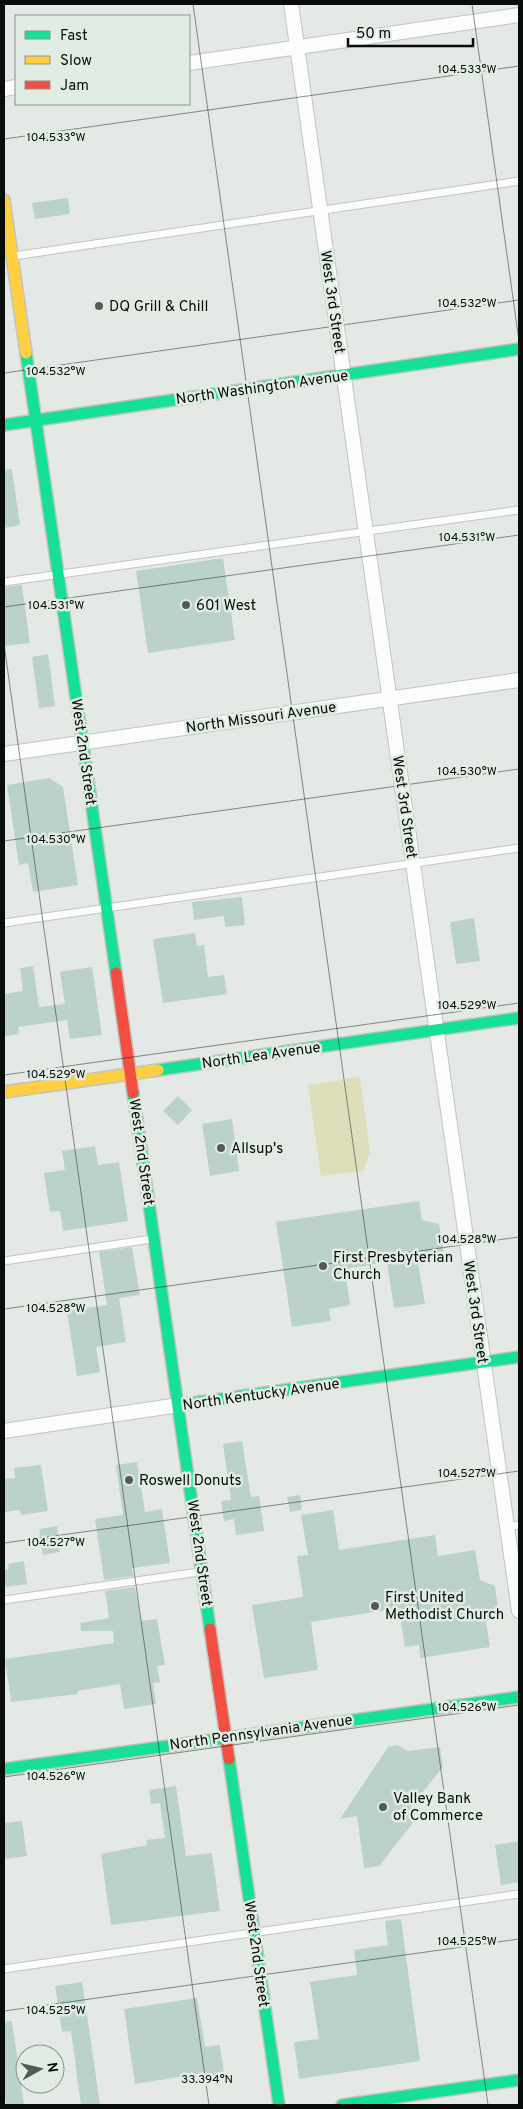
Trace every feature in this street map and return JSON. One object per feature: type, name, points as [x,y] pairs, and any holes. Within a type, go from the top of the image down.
[{"type":"street","name":"West 3rd Street","points":[[291,4],[483,1362],[513,1526],[519,1611]]},
{"type":"street","points":[[190,63],[519,15]]},
{"type":"street","name":"West 2nd Street","points":[[4,200],[8,257],[58,574],[280,2105]]},
{"type":"street","name":"North Washington Avenue","points":[[4,425],[519,349]]},
{"type":"street","name":"North Missouri Avenue","points":[[4,754],[519,680]]},
{"type":"street","name":"North Lea Avenue","points":[[4,1092],[519,1018]]},
{"type":"street","name":"North Kentucky Avenue","points":[[4,1431],[519,1357]]},
{"type":"street","name":"North Pennsylvania Avenue","points":[[4,1769],[519,1697]]},
{"type":"street","points":[[342,2105],[519,2080]]},
{"type":"lane","points":[[8,257],[519,181]]},
{"type":"lane","points":[[4,582],[87,572],[519,510]]},
{"type":"lane","points":[[4,923],[519,848]]},
{"type":"lane","points":[[4,1261],[155,1238]]},
{"type":"lane","points":[[4,1600],[202,1571]]},
{"type":"lane","points":[[4,1969],[519,1894]]},
{"type":"green space","points":[[360,1077],[370,1152],[363,1171],[321,1176],[308,1085]]},
{"type":"building","points":[[68,198],[70,214],[35,219],[32,203]]},
{"type":"building","points":[[12,469],[20,525],[4,528],[4,470]]},
{"type":"building","name":"601 West","points":[[223,558],[235,640],[148,653],[136,571]]},
{"type":"building","points":[[22,585],[30,643],[5,646],[4,587]]},
{"type":"building","points":[[48,654],[55,706],[39,708],[32,657]]},
{"type":"building","points":[[49,778],[63,787],[78,885],[33,892],[28,863],[19,865],[7,785]]},
{"type":"building","points":[[242,897],[245,925],[225,927],[224,916],[194,920],[192,902]]},
{"type":"building","points":[[474,918],[480,961],[456,964],[450,922]]},
{"type":"building","points":[[195,933],[197,946],[204,945],[208,977],[224,975],[227,994],[163,1003],[153,939]]},
{"type":"building","points":[[33,966],[39,1007],[65,1004],[60,972],[92,967],[102,1035],[70,1039],[67,1020],[18,1027],[19,1034],[4,1036],[4,994],[23,991],[20,968]]},
{"type":"building","points":[[178,1096],[192,1110],[178,1125],[163,1111]]},
{"type":"building","name":"Allsup's","points":[[232,1119],[239,1171],[210,1176],[202,1124]]},
{"type":"building","points":[[95,1146],[98,1165],[119,1162],[128,1221],[63,1231],[60,1211],[50,1212],[44,1173],[65,1170],[62,1151]]},
{"type":"building","name":"First Presbyterian Church","points":[[419,1201],[422,1220],[439,1224],[445,1259],[418,1263],[425,1304],[394,1308],[387,1262],[345,1269],[350,1305],[329,1309],[331,1321],[292,1327],[276,1222]]},
{"type":"building","points":[[132,1247],[140,1295],[119,1298],[126,1342],[96,1347],[100,1372],[77,1376],[67,1311],[107,1305],[99,1252]]},
{"type":"building","points":[[242,1441],[251,1497],[259,1496],[264,1531],[236,1535],[234,1519],[224,1521],[221,1501],[231,1500],[223,1444]]},
{"type":"building","points":[[137,1462],[145,1512],[162,1509],[170,1563],[132,1568],[133,1576],[104,1580],[95,1519],[123,1515],[116,1465]]},
{"type":"building","points":[[41,1465],[48,1511],[21,1515],[20,1510],[4,1512],[4,1479],[15,1478],[14,1468]]},
{"type":"building","points":[[300,1495],[302,1510],[290,1512],[287,1497]]},
{"type":"building","name":"First United Methodist Church","points":[[333,1510],[339,1550],[435,1535],[438,1556],[475,1550],[480,1580],[495,1586],[499,1614],[494,1614],[486,1622],[490,1647],[420,1658],[419,1645],[405,1647],[399,1608],[311,1622],[318,1670],[264,1678],[252,1605],[303,1597],[297,1556],[308,1555],[301,1515]]},
{"type":"building","points":[[57,1526],[60,1552],[43,1555],[39,1529]]},
{"type":"building","points":[[24,1561],[27,1584],[4,1587],[4,1570],[9,1569],[8,1564]]},
{"type":"building","points":[[135,1587],[141,1621],[157,1619],[165,1665],[157,1666],[160,1682],[153,1683],[156,1704],[124,1709],[120,1684],[77,1691],[78,1694],[11,1702],[5,1659],[114,1643],[113,1631],[81,1631],[80,1623],[109,1618],[105,1591]]},
{"type":"building","points":[[397,1745],[408,1751],[440,1747],[443,1767],[410,1808],[412,1824],[379,1866],[364,1868],[357,1816],[340,1819],[388,1747]]},
{"type":"building","points":[[176,1786],[186,1856],[212,1853],[220,1911],[111,1925],[101,1854],[147,1845],[146,1840],[165,1838],[160,1803],[151,1804],[149,1790]]},
{"type":"building","points":[[22,1821],[27,1856],[4,1859],[4,1823]]},
{"type":"building","points":[[519,1841],[519,1882],[501,1885],[495,1845]]},
{"type":"building","points":[[401,1919],[420,2061],[299,2079],[294,2042],[319,2039],[310,1982],[357,1975],[354,1950],[388,1945],[385,1921]]},
{"type":"building","points":[[82,1982],[100,2105],[81,2105],[71,2031],[62,2032],[55,1986]]},
{"type":"building","points":[[197,1998],[205,2047],[220,2045],[225,2080],[205,2083],[204,2073],[135,2084],[124,2009]]},
{"type":"building","points":[[12,2021],[15,2044],[15,2094],[22,2094],[24,2105],[6,2105],[4,2089],[4,2022]]},
{"type":"traffic: fast","points":[[4,425],[519,349]]},
{"type":"traffic: fast","points":[[26,353],[116,973]]},
{"type":"traffic: fast","points":[[158,1070],[519,1018]]},
{"type":"traffic: fast","points":[[133,1093],[210,1629]]},
{"type":"traffic: fast","points":[[179,1405],[519,1357]]},
{"type":"traffic: fast","points":[[4,1769],[519,1697]]},
{"type":"traffic: fast","points":[[229,1759],[279,2105]]},
{"type":"traffic: fast","points":[[342,2105],[519,2080]]},
{"type":"traffic: slow","points":[[4,200],[26,353]]},
{"type":"traffic: slow","points":[[4,1092],[158,1070]]},
{"type":"traffic: jam","points":[[116,973],[133,1093]]},
{"type":"traffic: jam","points":[[210,1629],[229,1759]]},
{"type":"place","name":"DQ Grill & Chill","points":[[99,306]]},
{"type":"place","name":"601 West","points":[[186,605]]},
{"type":"place","name":"Allsup's","points":[[221,1148]]},
{"type":"place","name":"First Presbyterian Church","points":[[323,1266]]},
{"type":"place","name":"Roswell Donuts","points":[[129,1480]]},
{"type":"place","name":"First United Methodist Church","points":[[375,1606]]},
{"type":"place","name":"Valley Bank of Commerce","points":[[383,1807]]}]
